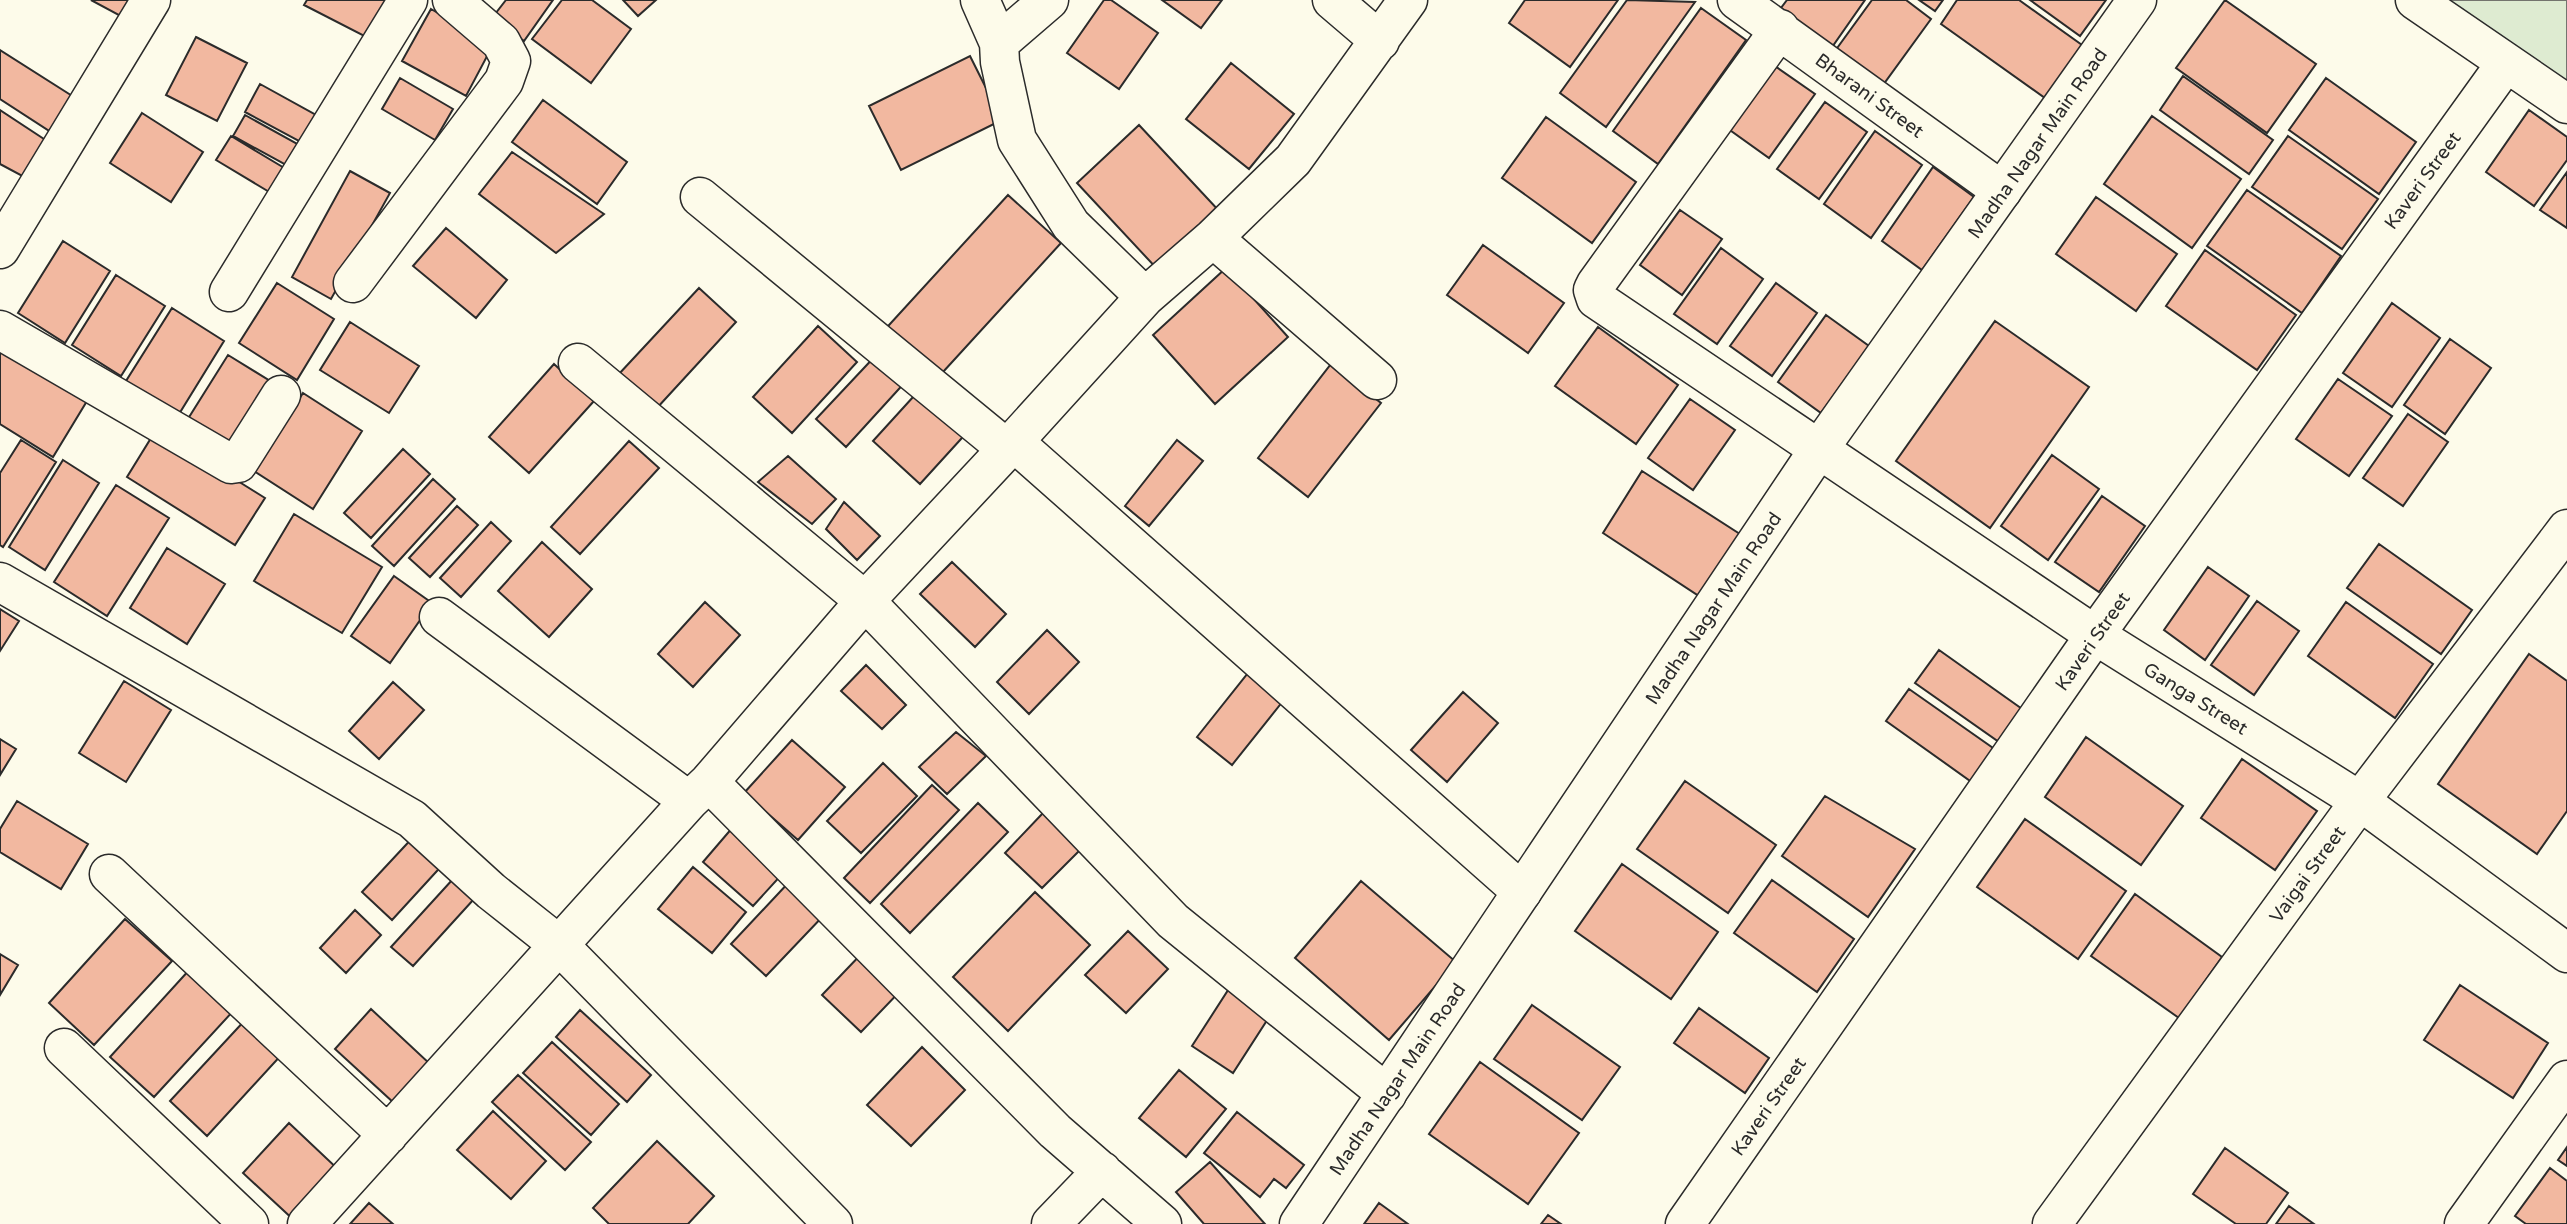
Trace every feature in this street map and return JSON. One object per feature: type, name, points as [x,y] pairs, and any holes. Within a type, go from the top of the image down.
[{"type":"street","points":[[0,249],[151,0]]},
{"type":"street","points":[[229,292],[408,0]]},
{"type":"street","points":[[353,283],[504,81],[511,61],[501,42],[452,0]]},
{"type":"street","points":[[980,0],[999,43],[1000,62],[1017,140],[1071,225],[1144,297]]},
{"type":"street","points":[[999,43],[1049,0]]},
{"type":"street","points":[[1332,0],[1380,41]]},
{"type":"street","points":[[307,1224],[699,792],[865,601],[1144,297],[1213,238],[1293,160],[1408,0]]},
{"type":"street","name":"Madha Nagar Main Road","points":[[1299,1224],[1819,449],[2137,0]]},
{"type":"street","points":[[2415,0],[2567,104]]},
{"type":"street","name":"Bharani Street","points":[[1758,10],[2003,191]]},
{"type":"street","name":"Ganga Street","points":[[1758,10],[1593,290],[1596,299],[2095,635],[2360,801],[2567,953]]},
{"type":"street","name":"Kaveri Street","points":[[1685,1224],[2095,635],[2506,63]]},
{"type":"street","points":[[699,197],[1011,445],[1522,892]]},
{"type":"street","points":[[1213,238],[1377,380]]},
{"type":"street","points":[[0,330],[231,464],[238,463],[281,395]]},
{"type":"street","points":[[578,363],[865,601],[1173,921],[1387,1094]]},
{"type":"street","name":"Vaigai Street","points":[[2052,1224],[2360,801],[2567,529]]},
{"type":"street","points":[[0,582],[412,819],[491,891],[559,945],[833,1224]]},
{"type":"street","points":[[439,617],[699,792],[1055,1131],[1162,1224]]},
{"type":"street","points":[[108,874],[388,1135]]},
{"type":"street","points":[[64,1048],[249,1224]]},
{"type":"street","points":[[2464,1224],[2567,1080]]},
{"type":"street","points":[[1051,1224],[1102,1171]]},
{"type":"green space","points":[[2422,0],[2567,0],[2567,102]]},
{"type":"building","points":[[91,0],[141,0],[128,20]]},
{"type":"building","points":[[307,0],[397,0],[374,41],[304,5]]},
{"type":"building","points":[[506,0],[553,0],[524,41],[492,18]]},
{"type":"building","points":[[562,0],[592,0],[631,29],[591,83],[532,39]]},
{"type":"building","points":[[623,0],[656,0],[638,16]]},
{"type":"building","points":[[1104,0],[1111,0],[1158,33],[1119,89],[1067,53]]},
{"type":"building","points":[[1162,0],[1222,0],[1201,28]]},
{"type":"building","points":[[1525,0],[1618,0],[1570,67],[1509,23]]},
{"type":"building","points":[[1627,0],[1695,2],[1606,127],[1560,93]]},
{"type":"building","points":[[1787,0],[1865,0],[1830,50],[1778,12]]},
{"type":"building","points":[[1872,0],[1906,0],[1931,19],[1883,85],[1835,51]]},
{"type":"building","points":[[1919,0],[1943,0],[1935,11]]},
{"type":"building","points":[[1957,0],[2019,0],[2082,45],[2045,98],[1941,24]]},
{"type":"building","points":[[2030,0],[2106,0],[2080,36]]},
{"type":"building","points":[[2225,0],[2316,64],[2267,133],[2176,68]]},
{"type":"building","points":[[1701,8],[1746,40],[1658,164],[1613,131]]},
{"type":"building","points":[[431,9],[493,45],[466,96],[402,61]]},
{"type":"building","points":[[196,37],[247,63],[217,121],[166,95]]},
{"type":"building","points":[[0,50],[77,99],[54,134],[0,99]]},
{"type":"building","points":[[970,56],[1002,120],[901,170],[869,106]]},
{"type":"building","points":[[1231,63],[1294,114],[1249,169],[1186,119]]},
{"type":"building","points":[[1772,64],[1815,94],[1769,158],[1727,128]]},
{"type":"building","points":[[2183,76],[2273,140],[2249,174],[2160,110]]},
{"type":"building","points":[[400,78],[453,109],[435,140],[382,109]]},
{"type":"building","points":[[2326,78],[2416,142],[2379,194],[2289,130]]},
{"type":"building","points":[[260,84],[325,120],[310,147],[245,112]]},
{"type":"building","points":[[543,100],[627,162],[597,204],[512,142]]},
{"type":"building","points":[[1825,102],[1867,132],[1819,199],[1777,169]]},
{"type":"building","points":[[0,110],[47,141],[26,178],[0,164]]},
{"type":"building","points":[[2529,110],[2567,137],[2567,160],[2534,206],[2486,172]]},
{"type":"building","points":[[142,113],[203,152],[171,202],[110,163]]},
{"type":"building","points":[[245,115],[308,150],[297,171],[233,136]]},
{"type":"building","points":[[2152,116],[2241,179],[2192,248],[2104,184]]},
{"type":"building","points":[[1546,117],[1636,182],[1592,243],[1502,178]]},
{"type":"building","points":[[1139,125],[1221,213],[1160,272],[1077,183]]},
{"type":"building","points":[[1875,131],[1922,165],[1871,238],[1824,204]]},
{"type":"building","points":[[231,136],[291,172],[276,196],[216,160]]},
{"type":"building","points":[[2288,136],[2378,199],[2342,249],[2252,187]]},
{"type":"building","points":[[512,152],[604,214],[556,253],[479,194]]},
{"type":"building","points":[[1933,167],[1974,197],[1922,270],[1882,241]]},
{"type":"building","points":[[350,171],[390,193],[331,299],[292,277]]},
{"type":"building","points":[[2567,172],[2567,228],[2540,210]]},
{"type":"building","points":[[2247,190],[2341,256],[2302,313],[2207,246]]},
{"type":"building","points":[[1008,195],[1061,243],[932,384],[879,336]]},
{"type":"building","points":[[2096,197],[2177,254],[2136,311],[2056,254]]},
{"type":"building","points":[[1680,210],[1722,239],[1682,295],[1640,265]]},
{"type":"building","points":[[446,228],[507,280],[476,318],[413,266]]},
{"type":"building","points":[[63,241],[110,271],[65,343],[18,313]]},
{"type":"building","points":[[1483,245],[1564,303],[1528,353],[1447,295]]},
{"type":"building","points":[[1721,248],[1763,279],[1717,344],[1674,314]]},
{"type":"building","points":[[2205,250],[2296,315],[2257,370],[2166,306]]},
{"type":"building","points":[[1226,268],[1288,337],[1215,404],[1153,335]]},
{"type":"building","points":[[116,275],[165,306],[121,376],[72,345]]},
{"type":"building","points":[[277,283],[334,319],[297,380],[239,343]]},
{"type":"building","points":[[1776,283],[1817,313],[1772,376],[1730,346]]},
{"type":"building","points":[[699,288],[736,322],[656,409],[618,375]]},
{"type":"building","points":[[2392,303],[2440,338],[2392,407],[2343,373]]},
{"type":"building","points":[[172,308],[224,341],[179,414],[126,381]]},
{"type":"building","points":[[1826,315],[1869,346],[1821,413],[1778,382]]},
{"type":"building","points":[[1995,321],[2089,387],[1990,528],[1896,461]]},
{"type":"building","points":[[350,322],[419,366],[389,413],[320,370]]},
{"type":"building","points":[[818,326],[857,362],[792,433],[753,397]]},
{"type":"building","points":[[1598,327],[1678,385],[1636,444],[1555,386]]},
{"type":"building","points":[[0,339],[90,396],[53,457],[0,424]]},
{"type":"building","points":[[2450,339],[2491,368],[2445,434],[2404,405]]},
{"type":"building","points":[[879,352],[908,379],[846,447],[816,419]]},
{"type":"building","points":[[228,355],[280,387],[238,454],[186,422]]},
{"type":"building","points":[[554,364],[594,401],[529,473],[489,437]]},
{"type":"building","points":[[1331,364],[1381,403],[1308,497],[1258,458]]},
{"type":"building","points":[[2338,379],[2392,416],[2349,476],[2296,439]]},
{"type":"building","points":[[924,385],[971,428],[920,484],[873,441]]},
{"type":"building","points":[[303,393],[362,431],[313,509],[254,471]]},
{"type":"building","points":[[1690,399],[1735,430],[1693,490],[1648,458]]},
{"type":"building","points":[[2408,414],[2448,442],[2403,506],[2363,478]]},
{"type":"building","points":[[156,430],[265,498],[235,545],[127,477]]},
{"type":"building","points":[[21,440],[56,462],[3,547],[0,545],[0,473]]},
{"type":"building","points":[[1177,440],[1203,461],[1149,526],[1125,506]]},
{"type":"building","points":[[629,441],[659,468],[580,554],[551,527]]},
{"type":"building","points":[[403,449],[430,474],[371,538],[344,513]]},
{"type":"building","points":[[2052,455],[2099,489],[2048,560],[2001,526]]},
{"type":"building","points":[[788,456],[836,499],[812,524],[758,482]]},
{"type":"building","points":[[63,460],[99,483],[45,570],[9,547]]},
{"type":"building","points":[[1642,471],[1743,536],[1702,598],[1603,533]]},
{"type":"building","points":[[433,479],[455,499],[394,566],[372,546]]},
{"type":"building","points":[[116,485],[169,518],[107,616],[54,582]]},
{"type":"building","points":[[2102,496],[2145,526],[2099,592],[2055,562]]},
{"type":"building","points":[[844,502],[880,536],[857,560],[826,529]]},
{"type":"building","points":[[457,506],[478,525],[430,577],[409,558]]},
{"type":"building","points":[[294,514],[382,567],[342,633],[254,581]]},
{"type":"building","points":[[491,522],[511,541],[461,597],[440,578]]},
{"type":"building","points":[[542,542],[592,589],[549,637],[498,591]]},
{"type":"building","points":[[2379,544],[2472,610],[2441,654],[2347,588]]},
{"type":"building","points":[[167,548],[225,584],[187,644],[130,608]]},
{"type":"building","points":[[952,562],[1006,614],[975,647],[920,594]]},
{"type":"building","points":[[2208,567],[2249,596],[2205,660],[2164,630]]},
{"type":"building","points":[[394,576],[432,603],[390,663],[351,636]]},
{"type":"building","points":[[2257,601],[2299,631],[2254,695],[2211,665]]},
{"type":"building","points":[[705,602],[740,635],[693,687],[658,654]]},
{"type":"building","points":[[2346,602],[2433,664],[2395,718],[2308,656]]},
{"type":"building","points":[[0,609],[19,621],[0,651]]},
{"type":"building","points":[[1047,630],[1079,662],[1029,714],[997,682]]},
{"type":"building","points":[[1939,650],[2032,716],[2009,749],[1915,683]]},
{"type":"building","points":[[2529,654],[2567,681],[2567,811],[2537,854],[2438,784]]},
{"type":"building","points":[[866,665],[906,705],[882,729],[841,691]]},
{"type":"building","points":[[1252,668],[1287,696],[1232,765],[1197,737]]},
{"type":"building","points":[[124,681],[171,710],[126,782],[79,753]]},
{"type":"building","points":[[393,682],[424,710],[379,759],[349,731]]},
{"type":"building","points":[[1909,689],[2003,755],[1980,788],[1886,721]]},
{"type":"building","points":[[1463,692],[1498,723],[1447,782],[1411,750]]},
{"type":"building","points":[[956,732],[986,756],[947,794],[919,767]]},
{"type":"building","points":[[2086,737],[2183,806],[2141,865],[2045,797]]},
{"type":"building","points":[[0,739],[16,749],[0,775]]},
{"type":"building","points":[[792,740],[845,787],[798,840],[744,793]]},
{"type":"building","points":[[2242,759],[2317,811],[2275,870],[2201,818]]},
{"type":"building","points":[[883,763],[917,796],[861,853],[827,821]]},
{"type":"building","points":[[1685,781],[1776,845],[1728,913],[1637,849]]},
{"type":"building","points":[[932,785],[959,810],[870,903],[844,878]]},
{"type":"building","points":[[1825,796],[1915,849],[1868,917],[1782,856]]},
{"type":"building","points":[[17,801],[88,844],[61,889],[0,852],[0,829]]},
{"type":"building","points":[[978,803],[1008,832],[910,933],[881,904]]},
{"type":"building","points":[[1043,813],[1081,849],[1042,888],[1005,853]]},
{"type":"building","points":[[2025,819],[2126,891],[2078,959],[1977,887]]},
{"type":"building","points":[[733,827],[784,872],[753,906],[703,862]]},
{"type":"building","points":[[417,833],[447,860],[392,920],[362,892]]},
{"type":"building","points":[[1622,864],[1718,932],[1671,999],[1575,931]]},
{"type":"building","points":[[693,867],[746,912],[712,953],[658,909]]},
{"type":"building","points":[[453,879],[474,899],[413,966],[391,947]]},
{"type":"building","points":[[791,880],[826,913],[766,976],[731,944]]},
{"type":"building","points":[[1772,880],[1854,939],[1817,992],[1734,933]]},
{"type":"building","points":[[1361,881],[1456,962],[1389,1040],[1295,958]]},
{"type":"building","points":[[1035,892],[1090,945],[1008,1031],[953,977]]},
{"type":"building","points":[[2135,894],[2222,957],[2179,1018],[2091,956]]},
{"type":"building","points":[[355,910],[381,935],[346,973],[320,948]]},
{"type":"building","points":[[125,919],[172,961],[94,1045],[49,1003]]},
{"type":"building","points":[[1128,931],[1168,969],[1126,1013],[1085,975]]},
{"type":"building","points":[[867,948],[905,986],[861,1032],[822,995]]},
{"type":"building","points":[[0,954],[18,965],[0,995]]},
{"type":"building","points":[[191,968],[235,1009],[154,1097],[110,1057]]},
{"type":"building","points":[[1232,984],[1273,1011],[1233,1073],[1192,1046]]},
{"type":"building","points":[[2460,985],[2548,1043],[2513,1098],[2424,1040]]},
{"type":"building","points":[[1532,1005],[1620,1067],[1582,1120],[1494,1059]]},
{"type":"building","points":[[1699,1008],[1769,1058],[1745,1093],[1674,1043]]},
{"type":"building","points":[[371,1009],[430,1064],[394,1103],[335,1049]]},
{"type":"building","points":[[580,1010],[651,1075],[627,1102],[556,1037]]},
{"type":"building","points":[[247,1018],[284,1052],[207,1136],[170,1101]]},
{"type":"building","points":[[552,1042],[619,1104],[591,1135],[523,1073]]},
{"type":"building","points":[[922,1047],[965,1090],[911,1146],[867,1105]]},
{"type":"building","points":[[1480,1062],[1579,1133],[1528,1204],[1429,1134]]},
{"type":"building","points":[[1179,1070],[1226,1109],[1186,1157],[1139,1118]]},
{"type":"building","points":[[518,1075],[591,1142],[565,1170],[492,1102]]},
{"type":"building","points":[[493,1111],[546,1161],[511,1199],[457,1150]]},
{"type":"building","points":[[1237,1112],[1304,1165],[1286,1188],[1274,1179],[1260,1197],[1204,1153]]},
{"type":"building","points":[[289,1123],[342,1173],[296,1222],[243,1173]]},
{"type":"building","points":[[657,1141],[714,1196],[688,1224],[609,1224],[593,1208]]},
{"type":"building","points":[[2567,1147],[2567,1166],[2558,1160]]},
{"type":"building","points":[[2225,1148],[2288,1193],[2266,1224],[2236,1224],[2193,1194]]},
{"type":"building","points":[[1210,1162],[1265,1224],[1204,1224],[1176,1192]]},
{"type":"building","points":[[2550,1168],[2567,1181],[2567,1224],[2526,1224],[2515,1216]]},
{"type":"building","points":[[369,1203],[393,1224],[350,1224]]},
{"type":"building","points":[[1379,1203],[1408,1224],[1364,1224]]},
{"type":"building","points":[[2289,1206],[2314,1224],[2276,1224]]},
{"type":"building","points":[[1548,1215],[1561,1224],[1541,1224]]}]
